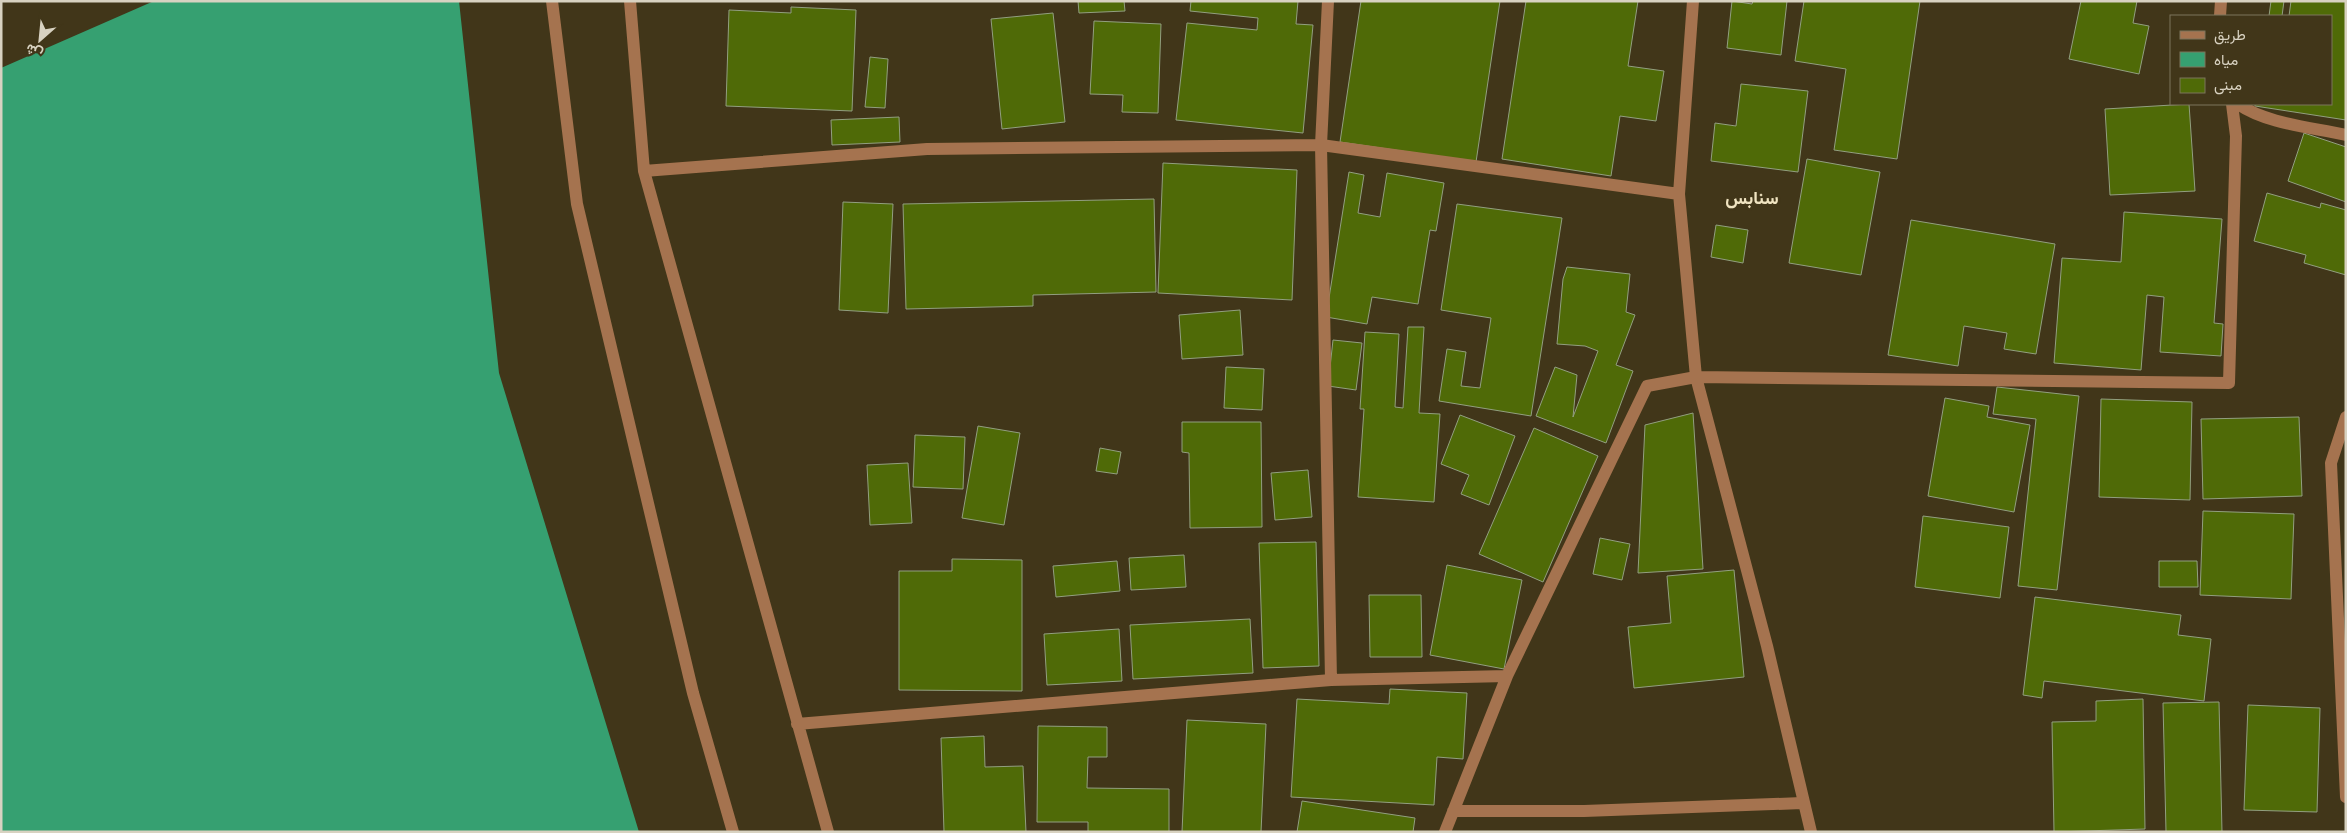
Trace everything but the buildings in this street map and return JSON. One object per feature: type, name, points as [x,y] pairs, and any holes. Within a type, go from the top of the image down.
[{"type":"street","points":[[552,1],[577,204],[693,693],[733,832]]},
{"type":"street","points":[[630,1],[644,171],[828,832]]},
{"type":"street","points":[[1328,1],[1321,145],[1331,680]]},
{"type":"street","points":[[1693,1],[1679,194],[1696,377],[1768,646],[1795,757],[1802,803],[1811,832]]},
{"type":"street","points":[[2220,15],[2221,1]]},
{"type":"street","points":[[1445,832],[1507,676],[1647,386],[1696,377],[2229,383],[2236,136],[2232,105]]},
{"type":"street","points":[[2239,105],[2246,110],[2268,118],[2346,135]]},
{"type":"street","points":[[644,171],[927,149],[1321,145],[1679,194]]},
{"type":"street","points":[[2346,417],[2332,463],[2346,798]]},
{"type":"street","points":[[797,724],[1331,680],[1507,676]]},
{"type":"street","points":[[1453,811],[1584,811],[1802,803]]},
{"type":"water","points":[[154,1],[459,1],[499,373],[639,832],[1,832],[1,68]]},
{"type":"district","name":"سنابس","points":[[1752,198]]}]
